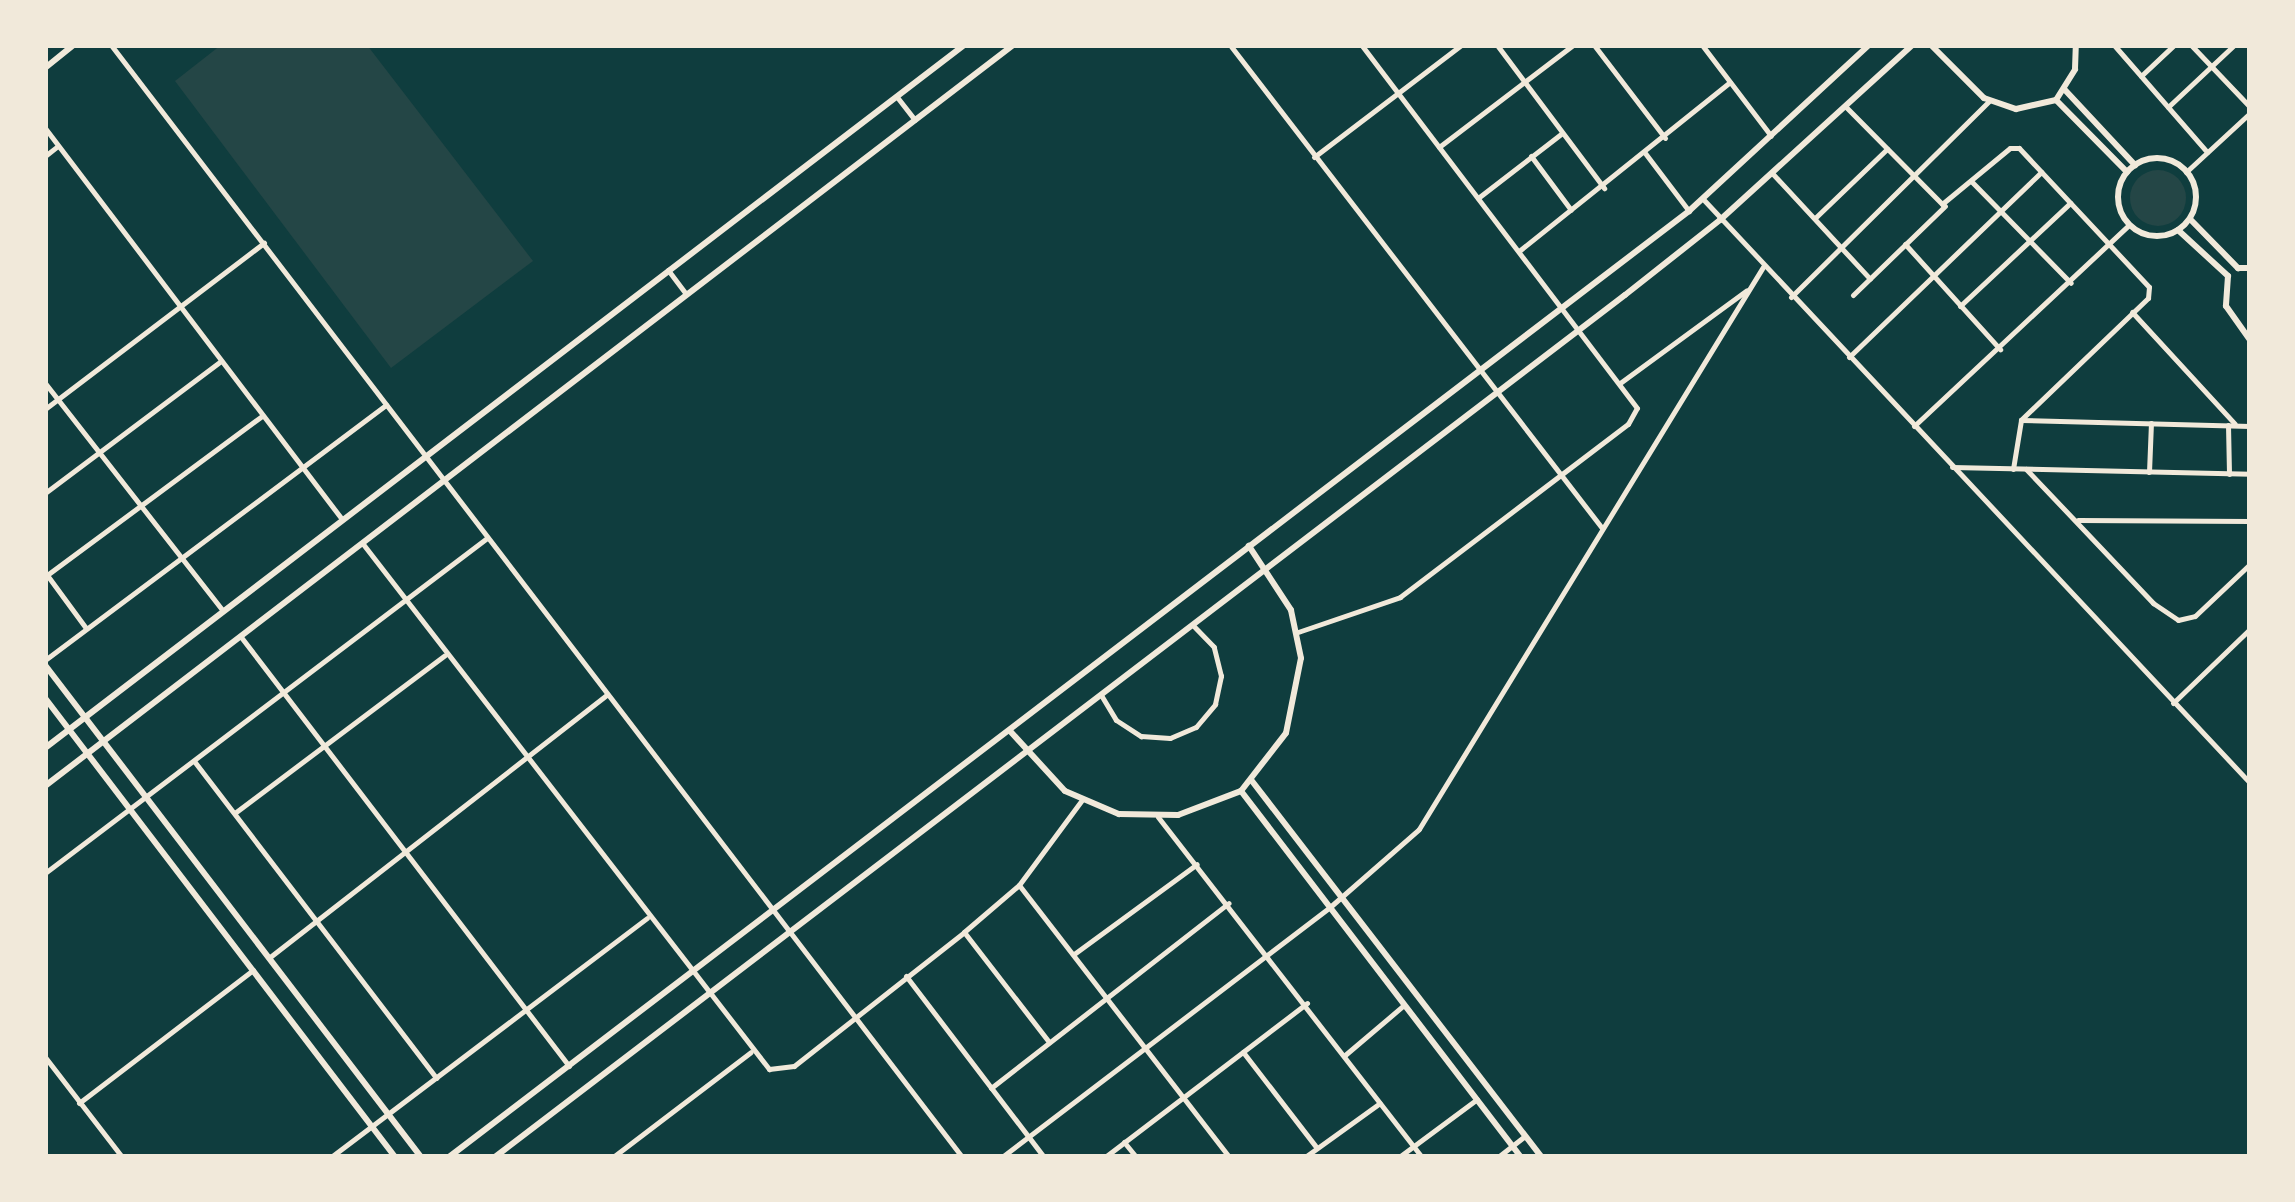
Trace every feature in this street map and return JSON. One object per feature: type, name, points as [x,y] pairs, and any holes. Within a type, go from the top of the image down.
[{"type":"street","points":[[45,68],[74,45]]},
{"type":"street","points":[[112,45],[962,1157]]},
{"type":"street","points":[[45,748],[964,45]]},
{"type":"street","points":[[45,786],[1013,45]]},
{"type":"street","points":[[1230,45],[1602,528]]},
{"type":"street","points":[[1298,632],[1400,598],[1634,418],[1636,403],[1360,45]]},
{"type":"street","points":[[1314,157],[1461,45]]},
{"type":"street","points":[[1497,45],[1604,188]]},
{"type":"street","points":[[1439,147],[1573,45]]},
{"type":"street","points":[[1594,45],[1664,138]]},
{"type":"street","points":[[1702,45],[1771,136]]},
{"type":"street","points":[[449,1157],[1689,211],[1869,45]]},
{"type":"street","points":[[494,1157],[1580,330],[1720,220],[1912,45]]},
{"type":"street","points":[[1931,45],[1989,102],[2016,108],[2056,100],[2065,90],[2076,45]]},
{"type":"street","points":[[2114,45],[2208,152]]},
{"type":"street","points":[[2140,76],[2174,45]]},
{"type":"street","points":[[2186,172],[2250,110],[2190,45]]},
{"type":"street","points":[[2168,107],[2234,45]]},
{"type":"street","points":[[1519,251],[1604,188],[1730,82]]},
{"type":"street","points":[[2065,90],[2136,164]]},
{"type":"street","points":[[897,96],[915,120]]},
{"type":"street","points":[[2056,100],[2127,172]]},
{"type":"street","points":[[1791,297],[1989,102]]},
{"type":"street","points":[[1846,106],[1914,178],[1947,204]]},
{"type":"street","points":[[45,128],[342,519]]},
{"type":"street","points":[[1478,198],[1562,133]]},
{"type":"street","points":[[45,156],[58,146]]},
{"type":"street","points":[[1853,295],[2012,147],[2041,172],[2151,290],[2021,420],[2013,469]]},
{"type":"street","points":[[1815,218],[1887,149]]},
{"type":"street","points":[[1645,152],[1689,211]]},
{"type":"street","points":[[1531,156],[1572,211]]},
{"type":"street","points":[[2168,160],[2186,172],[2196,195],[2190,219],[2178,230],[2153,236],[2130,225],[2118,194],[2127,172],[2136,164],[2168,160]]},
{"type":"street","points":[[1848,357],[2041,172]]},
{"type":"street","points":[[1772,173],[1870,279]]},
{"type":"street","points":[[1972,182],[2071,283]]},
{"type":"street","points":[[1703,199],[2250,783]]},
{"type":"street","points":[[1960,306],[2070,203]]},
{"type":"street","points":[[2190,219],[2238,268]]},
{"type":"street","points":[[1914,426],[2130,225]]},
{"type":"street","points":[[2178,230],[2228,276]]},
{"type":"street","points":[[45,409],[264,242]]},
{"type":"street","points":[[1905,244],[2000,349]]},
{"type":"street","points":[[1002,1157],[1330,907],[1419,829],[1763,267]]},
{"type":"street","points":[[2250,268],[2238,268],[2228,276],[2226,306],[2250,340]]},
{"type":"street","points":[[668,270],[686,294]]},
{"type":"street","points":[[1620,383],[1750,288]]},
{"type":"street","points":[[2132,312],[2232,425],[2229,474]]},
{"type":"street","points":[[45,492],[221,361]]},
{"type":"street","points":[[45,382],[222,611]]},
{"type":"street","points":[[386,404],[45,662],[421,1157]]},
{"type":"street","points":[[86,628],[46,574],[262,416]]},
{"type":"street","points":[[2021,420],[2250,426]]},
{"type":"street","points":[[2149,472],[2151,423]]},
{"type":"street","points":[[1952,467],[2250,474]]},
{"type":"street","points":[[2026,469],[2152,603],[2178,620],[2195,616],[2250,564]]},
{"type":"street","points":[[2076,520],[2250,522]]},
{"type":"street","points":[[45,873],[487,538]]},
{"type":"street","points":[[363,544],[647,918],[751,1052],[769,1069],[786,1070],[1019,885],[1082,800]]},
{"type":"street","points":[[1010,731],[1082,800],[1119,814],[1158,817],[1241,791],[1252,781],[1295,709],[1298,632],[1267,570],[1249,546]]},
{"type":"street","points":[[1101,696],[1116,720],[1140,736],[1170,738],[1196,727],[1215,704],[1221,676],[1214,647],[1194,626]]},
{"type":"street","points":[[2173,703],[2250,629]]},
{"type":"street","points":[[241,637],[569,1066]]},
{"type":"street","points":[[235,813],[445,654]]},
{"type":"street","points":[[269,958],[606,695]]},
{"type":"street","points":[[45,698],[394,1157]]},
{"type":"street","points":[[194,761],[436,1078]]},
{"type":"street","points":[[1252,781],[1542,1157]]},
{"type":"street","points":[[1241,791],[1521,1157]]},
{"type":"street","points":[[1158,817],[1269,953],[1422,1157]]},
{"type":"street","points":[[1074,954],[1196,864]]},
{"type":"street","points":[[1019,885],[1229,1157]]},
{"type":"street","points":[[991,1088],[1229,903]]},
{"type":"street","points":[[331,1157],[647,918]]},
{"type":"street","points":[[964,932],[1050,1042]]},
{"type":"street","points":[[79,1103],[253,970]]},
{"type":"street","points":[[906,976],[1044,1157]]},
{"type":"street","points":[[1105,1157],[1307,1003]]},
{"type":"street","points":[[1345,1055],[1404,1005]]},
{"type":"street","points":[[612,1157],[751,1052]]},
{"type":"street","points":[[1243,1052],[1317,1148]]},
{"type":"street","points":[[45,1057],[122,1157]]},
{"type":"street","points":[[1399,1157],[1477,1100]]},
{"type":"street","points":[[1306,1157],[1380,1102]]},
{"type":"street","points":[[1498,1157],[1525,1136]]},
{"type":"street","points":[[1124,1142],[1136,1157]]},
{"type":"shaded area","points":[[221,45],[367,45],[533,261],[391,368],[175,81]]},
{"type":"shaded area","points":[[2158,170],[2178,178],[2186,198],[2178,218],[2158,226],[2138,218],[2130,198],[2138,178]]}]
